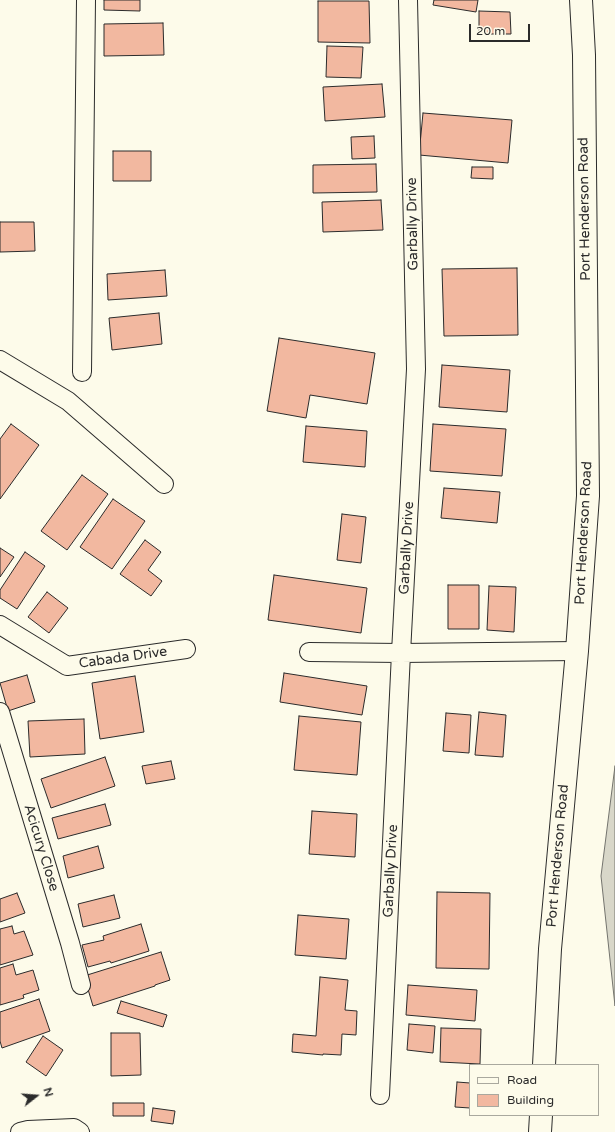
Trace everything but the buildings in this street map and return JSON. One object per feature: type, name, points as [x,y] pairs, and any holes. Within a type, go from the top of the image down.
[{"type":"street","points":[[82,372],[86,0]]},
{"type":"street","name":"Garbally Drive","points":[[380,1095],[416,369],[408,0]]},
{"type":"street","name":"Port Henderson Road","points":[[544,1064],[550,949],[577,651],[588,496],[584,55],[581,0]]},
{"type":"street","points":[[0,360],[68,401],[164,484]]},
{"type":"street","name":"Cabada Drive","points":[[2,632],[67,666],[186,649]]},
{"type":"street","points":[[310,652],[401,653],[577,651]]},
{"type":"street","name":"Acicury Close","points":[[0,712],[70,943],[81,985]]},
{"type":"street","points":[[540,1132],[541,1116]]},
{"type":"street","points":[[20,1132],[28,1130],[74,1128],[80,1132]]},
{"type":"shaded area","points":[[615,766],[615,1006],[601,876]]}]
